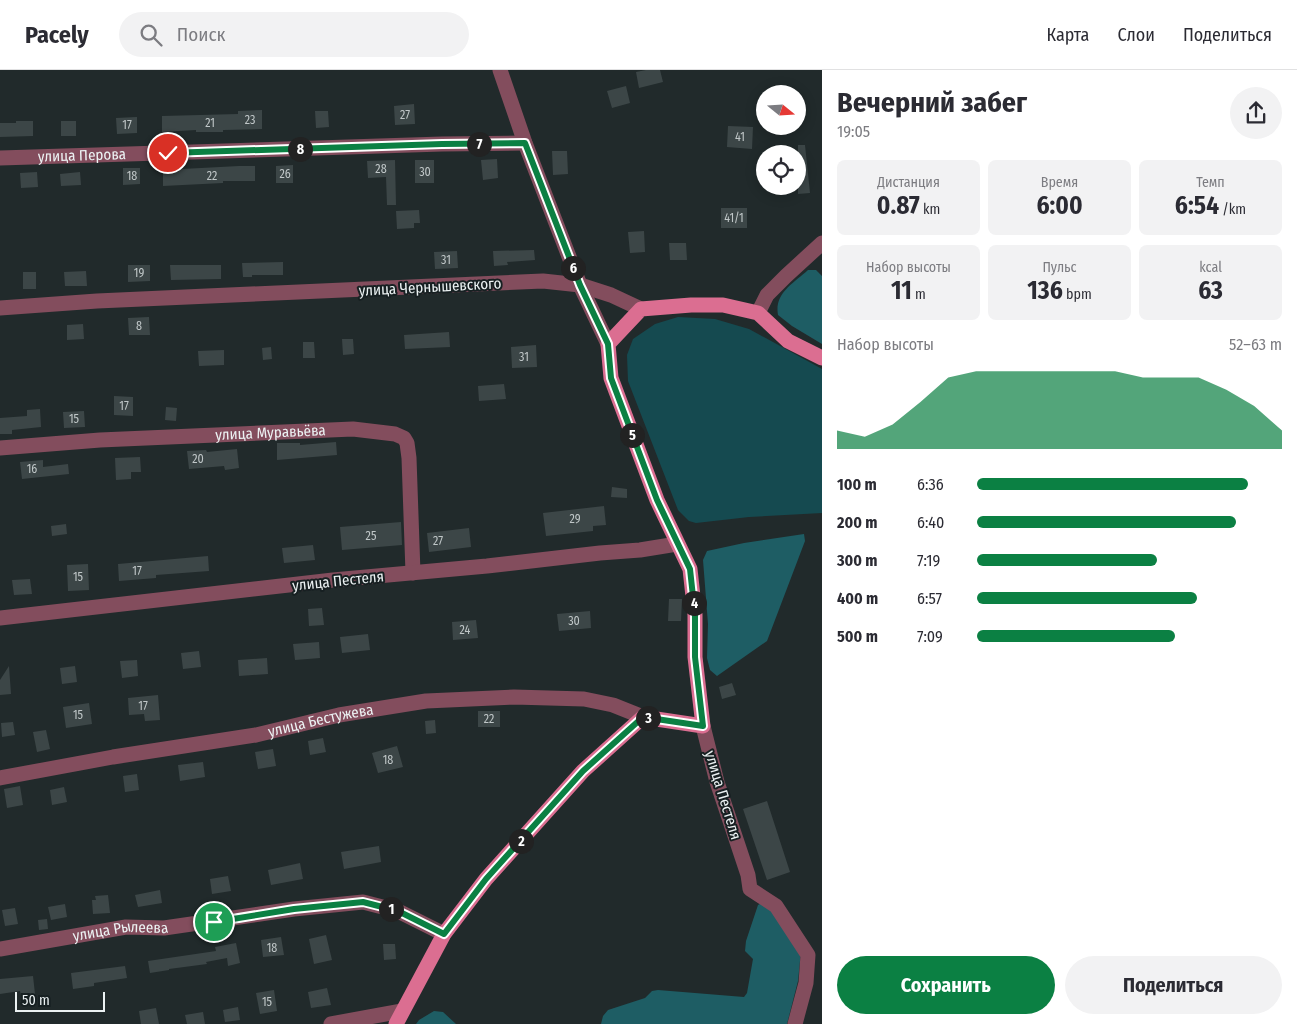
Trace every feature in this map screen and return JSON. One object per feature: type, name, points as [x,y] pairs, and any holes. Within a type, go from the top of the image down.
[{"type":"main road","name":"улица Чернышевского","points":[[641,309],[691,305],[724,306],[758,313]]},
{"type":"main road","points":[[608,344],[641,309]]},
{"type":"main road","points":[[758,313],[788,341],[822,358]]},
{"type":"main road","name":"улица Пестеля","points":[[608,344],[611,378],[657,500],[690,569],[695,615],[695,657],[703,726]]},
{"type":"main road","points":[[399,1018],[444,934],[486,879],[583,771],[643,717],[703,726]]},
{"type":"street","points":[[500,70],[525,143],[580,285],[608,344]]},
{"type":"street","name":"улица Перова","points":[[0,158],[432,144],[525,143]]},
{"type":"street","points":[[758,313],[767,295],[822,243]]},
{"type":"street","name":"улица Чернышевского","points":[[0,308],[97,301],[543,281],[580,285],[611,295],[641,309]]},
{"type":"street","name":"улица Муравьёва","points":[[0,448],[100,440],[353,429],[396,434],[404,438],[407,443],[409,458],[413,573]]},
{"type":"street","name":"улица Пестеля","points":[[0,618],[640,550],[677,544]]},
{"type":"street","name":"улица Бестужева","points":[[0,778],[113,757],[256,735],[339,715],[426,700],[514,697],[584,699],[612,705],[643,717]]},
{"type":"street","name":"улица Пестеля","points":[[703,726],[717,782],[748,875],[750,889],[776,906],[808,955],[806,983],[795,1024]]},
{"type":"street","name":"улица Рылеева","points":[[0,949],[126,928],[164,928],[294,909],[363,902],[398,911],[444,934]]},
{"type":"street","points":[[331,1024],[399,1018]]},
{"type":"shaded area","points":[[808,270],[816,270],[822,276],[822,344],[778,315],[779,301],[786,289]]},
{"type":"shaded area","points":[[678,317],[715,319],[749,329],[822,369],[822,513],[749,517],[696,523],[689,521],[678,510],[628,381],[627,355],[633,339],[655,324]]},
{"type":"shaded area","points":[[804,534],[805,541],[767,641],[717,676],[710,670],[707,658],[708,624],[703,560],[707,551]]},
{"type":"shaded area","points":[[765,901],[801,951],[798,981],[787,1024],[601,1024],[603,1016],[608,1010],[645,998],[652,991],[744,997],[747,993],[753,959],[745,951],[746,941],[758,905]]},
{"type":"shaded area","points":[[434,1011],[443,1012],[456,1024],[416,1024]]},
{"type":"building","points":[[660,70],[663,82],[639,88],[636,72]]},
{"type":"building","points":[[626,86],[630,103],[612,108],[607,91]]},
{"type":"building","points":[[414,104],[415,124],[395,125],[394,106]]},
{"type":"building","points":[[262,110],[262,129],[223,130],[223,132],[196,132],[196,130],[162,132],[162,116],[238,114],[238,111]]},
{"type":"building","points":[[315,111],[328,111],[329,127],[316,128]]},
{"type":"building","points":[[137,117],[137,133],[117,134],[116,118]]},
{"type":"building","points":[[16,121],[33,121],[33,136],[0,137],[0,123],[16,123]]},
{"type":"building","points":[[61,121],[76,121],[76,136],[61,136]]},
{"type":"building","points":[[728,126],[753,127],[752,149],[727,147]]},
{"type":"building","points":[[552,151],[567,151],[568,174],[553,175]]},
{"type":"building","points":[[806,155],[810,193],[806,193]]},
{"type":"building","points":[[497,159],[498,178],[483,180],[481,160]]},
{"type":"building","points":[[395,160],[396,205],[387,205],[386,177],[368,178],[367,161]]},
{"type":"building","points":[[415,160],[434,160],[434,183],[415,183]]},
{"type":"building","points":[[293,165],[293,183],[276,183],[276,166]]},
{"type":"building","points":[[255,166],[255,181],[223,181],[223,183],[163,186],[163,170]]},
{"type":"building","points":[[123,168],[140,168],[140,184],[123,185]]},
{"type":"building","points":[[37,172],[38,187],[21,188],[20,173]]},
{"type":"building","points":[[80,172],[81,185],[61,186],[60,174]]},
{"type":"building","points":[[721,208],[747,208],[747,228],[721,228]]},
{"type":"building","points":[[419,210],[420,223],[414,223],[414,228],[397,229],[396,211]]},
{"type":"building","points":[[644,231],[645,252],[630,253],[628,232]]},
{"type":"building","points":[[669,243],[686,243],[687,260],[670,260]]},
{"type":"building","points":[[534,250],[535,260],[507,262],[508,265],[494,266],[493,251]]},
{"type":"building","points":[[457,251],[458,268],[435,269],[434,252]]},
{"type":"building","points":[[283,262],[283,275],[252,275],[252,277],[243,277],[242,263]]},
{"type":"building","points":[[128,265],[150,265],[150,281],[128,282]]},
{"type":"building","points":[[170,265],[221,265],[221,279],[171,280]]},
{"type":"building","points":[[86,271],[87,286],[65,286],[64,272]]},
{"type":"building","points":[[23,272],[36,272],[36,289],[23,289]]},
{"type":"building","points":[[149,317],[150,335],[129,335],[128,318]]},
{"type":"building","points":[[83,324],[84,339],[67,340],[67,325]]},
{"type":"building","points":[[449,332],[450,347],[405,349],[404,335]]},
{"type":"building","points":[[342,339],[353,339],[354,354],[343,355]]},
{"type":"building","points":[[303,342],[314,342],[315,358],[303,358]]},
{"type":"building","points":[[536,345],[537,367],[512,368],[511,347]]},
{"type":"building","points":[[271,347],[272,359],[263,360],[262,348]]},
{"type":"building","points":[[224,350],[224,365],[199,366],[198,351]]},
{"type":"building","points":[[504,384],[506,399],[479,401],[478,386]]},
{"type":"building","points":[[114,396],[133,397],[133,416],[114,415]]},
{"type":"building","points":[[166,407],[177,408],[176,421],[165,420]]},
{"type":"building","points":[[40,409],[41,427],[12,430],[12,434],[0,434],[0,418],[27,416],[27,410]]},
{"type":"building","points":[[84,411],[85,427],[64,428],[63,412]]},
{"type":"building","points":[[336,442],[337,455],[277,460],[277,443],[300,443],[300,445]]},
{"type":"building","points":[[237,449],[239,468],[225,470],[224,466],[189,469],[187,451],[206,450],[207,452]]},
{"type":"building","points":[[140,457],[141,472],[131,472],[131,479],[116,480],[115,458]]},
{"type":"building","points":[[43,460],[43,467],[68,464],[69,474],[22,479],[20,462]]},
{"type":"building","points":[[612,487],[627,489],[627,498],[611,497]]},
{"type":"building","points":[[604,506],[606,525],[593,526],[593,531],[546,536],[543,513]]},
{"type":"building","points":[[401,522],[402,545],[342,550],[340,527]]},
{"type":"building","points":[[66,524],[67,534],[52,536],[51,526]]},
{"type":"building","points":[[469,528],[471,547],[429,552],[427,533]]},
{"type":"building","points":[[313,545],[315,560],[284,563],[282,548]]},
{"type":"building","points":[[208,556],[209,571],[156,575],[156,578],[119,581],[118,564]]},
{"type":"building","points":[[88,564],[89,590],[68,591],[67,565]]},
{"type":"building","points":[[30,579],[32,594],[14,595],[12,580]]},
{"type":"building","points":[[669,599],[682,599],[681,621],[668,621]]},
{"type":"building","points":[[322,608],[324,625],[309,626],[308,609]]},
{"type":"building","points":[[590,611],[591,628],[559,631],[557,614]]},
{"type":"building","points":[[476,620],[478,638],[453,640],[452,622]]},
{"type":"building","points":[[368,634],[370,650],[342,653],[340,637]]},
{"type":"building","points":[[319,642],[320,658],[295,660],[293,644]]},
{"type":"building","points":[[199,651],[201,667],[183,669],[181,653]]},
{"type":"building","points":[[267,658],[268,674],[239,676],[238,660]]},
{"type":"building","points":[[137,660],[138,676],[122,678],[120,661]]},
{"type":"building","points":[[9,666],[11,694],[0,695],[0,680]]},
{"type":"building","points":[[75,666],[77,682],[62,684],[60,668]]},
{"type":"building","points":[[732,683],[736,695],[722,699],[719,687]]},
{"type":"building","points":[[158,695],[160,720],[145,721],[144,714],[129,715],[128,698]]},
{"type":"building","points":[[89,703],[92,724],[66,728],[63,707]]},
{"type":"building","points":[[478,711],[500,711],[500,727],[478,727]]},
{"type":"building","points":[[435,720],[436,733],[426,734],[425,721]]},
{"type":"building","points":[[13,722],[15,735],[2,737],[1,723]]},
{"type":"building","points":[[46,730],[50,749],[37,752],[33,732]]},
{"type":"building","points":[[323,738],[326,752],[310,755],[308,741]]},
{"type":"building","points":[[397,746],[403,767],[378,773],[372,753]]},
{"type":"building","points":[[273,749],[276,766],[258,769],[255,752]]},
{"type":"building","points":[[203,762],[205,777],[180,781],[178,765]]},
{"type":"building","points":[[137,774],[139,790],[125,792],[123,776]]},
{"type":"building","points":[[20,786],[23,805],[7,808],[4,789]]},
{"type":"building","points":[[64,787],[67,802],[52,805],[50,790]]},
{"type":"building","points":[[767,801],[790,872],[767,880],[743,809]]},
{"type":"building","points":[[379,846],[381,862],[344,869],[341,852]]},
{"type":"building","points":[[300,863],[303,879],[271,885],[268,870]]},
{"type":"building","points":[[228,876],[231,891],[212,894],[210,879]]},
{"type":"building","points":[[160,890],[162,903],[138,907],[135,895]]},
{"type":"building","points":[[108,895],[110,913],[93,914],[92,900],[96,900],[95,896]]},
{"type":"building","points":[[65,904],[67,917],[51,920],[48,907]]},
{"type":"building","points":[[15,908],[18,924],[5,926],[2,910]]},
{"type":"building","points":[[47,919],[48,929],[39,930],[38,920]]},
{"type":"building","points":[[326,935],[332,960],[314,964],[309,939]]},
{"type":"building","points":[[281,937],[284,955],[263,957],[261,940]]},
{"type":"building","points":[[236,943],[240,963],[228,966],[227,958],[206,962],[207,964],[150,973],[148,961],[216,951],[215,947]]},
{"type":"building","points":[[383,944],[395,944],[396,959],[384,960]]},
{"type":"building","points":[[125,966],[127,978],[94,983],[94,986],[73,989],[71,973]]},
{"type":"building","points":[[33,976],[35,994],[21,995],[20,991],[0,994],[0,979]]},
{"type":"building","points":[[327,988],[331,1005],[311,1008],[308,992]]},
{"type":"building","points":[[274,990],[277,1011],[260,1014],[256,993]]},
{"type":"building","points":[[238,1007],[240,1020],[225,1022],[223,1010]]},
{"type":"building","points":[[156,1008],[159,1024],[141,1024],[139,1011]]},
{"type":"building","points":[[203,1012],[205,1024],[187,1024],[185,1015]]},
{"type":"route","points":[[168,153],[525,143],[580,285],[608,344],[611,378],[657,500],[690,569],[695,615],[695,657],[703,726],[643,717],[583,771],[486,879],[444,934],[398,911],[363,902],[294,909],[214,922]]}]
